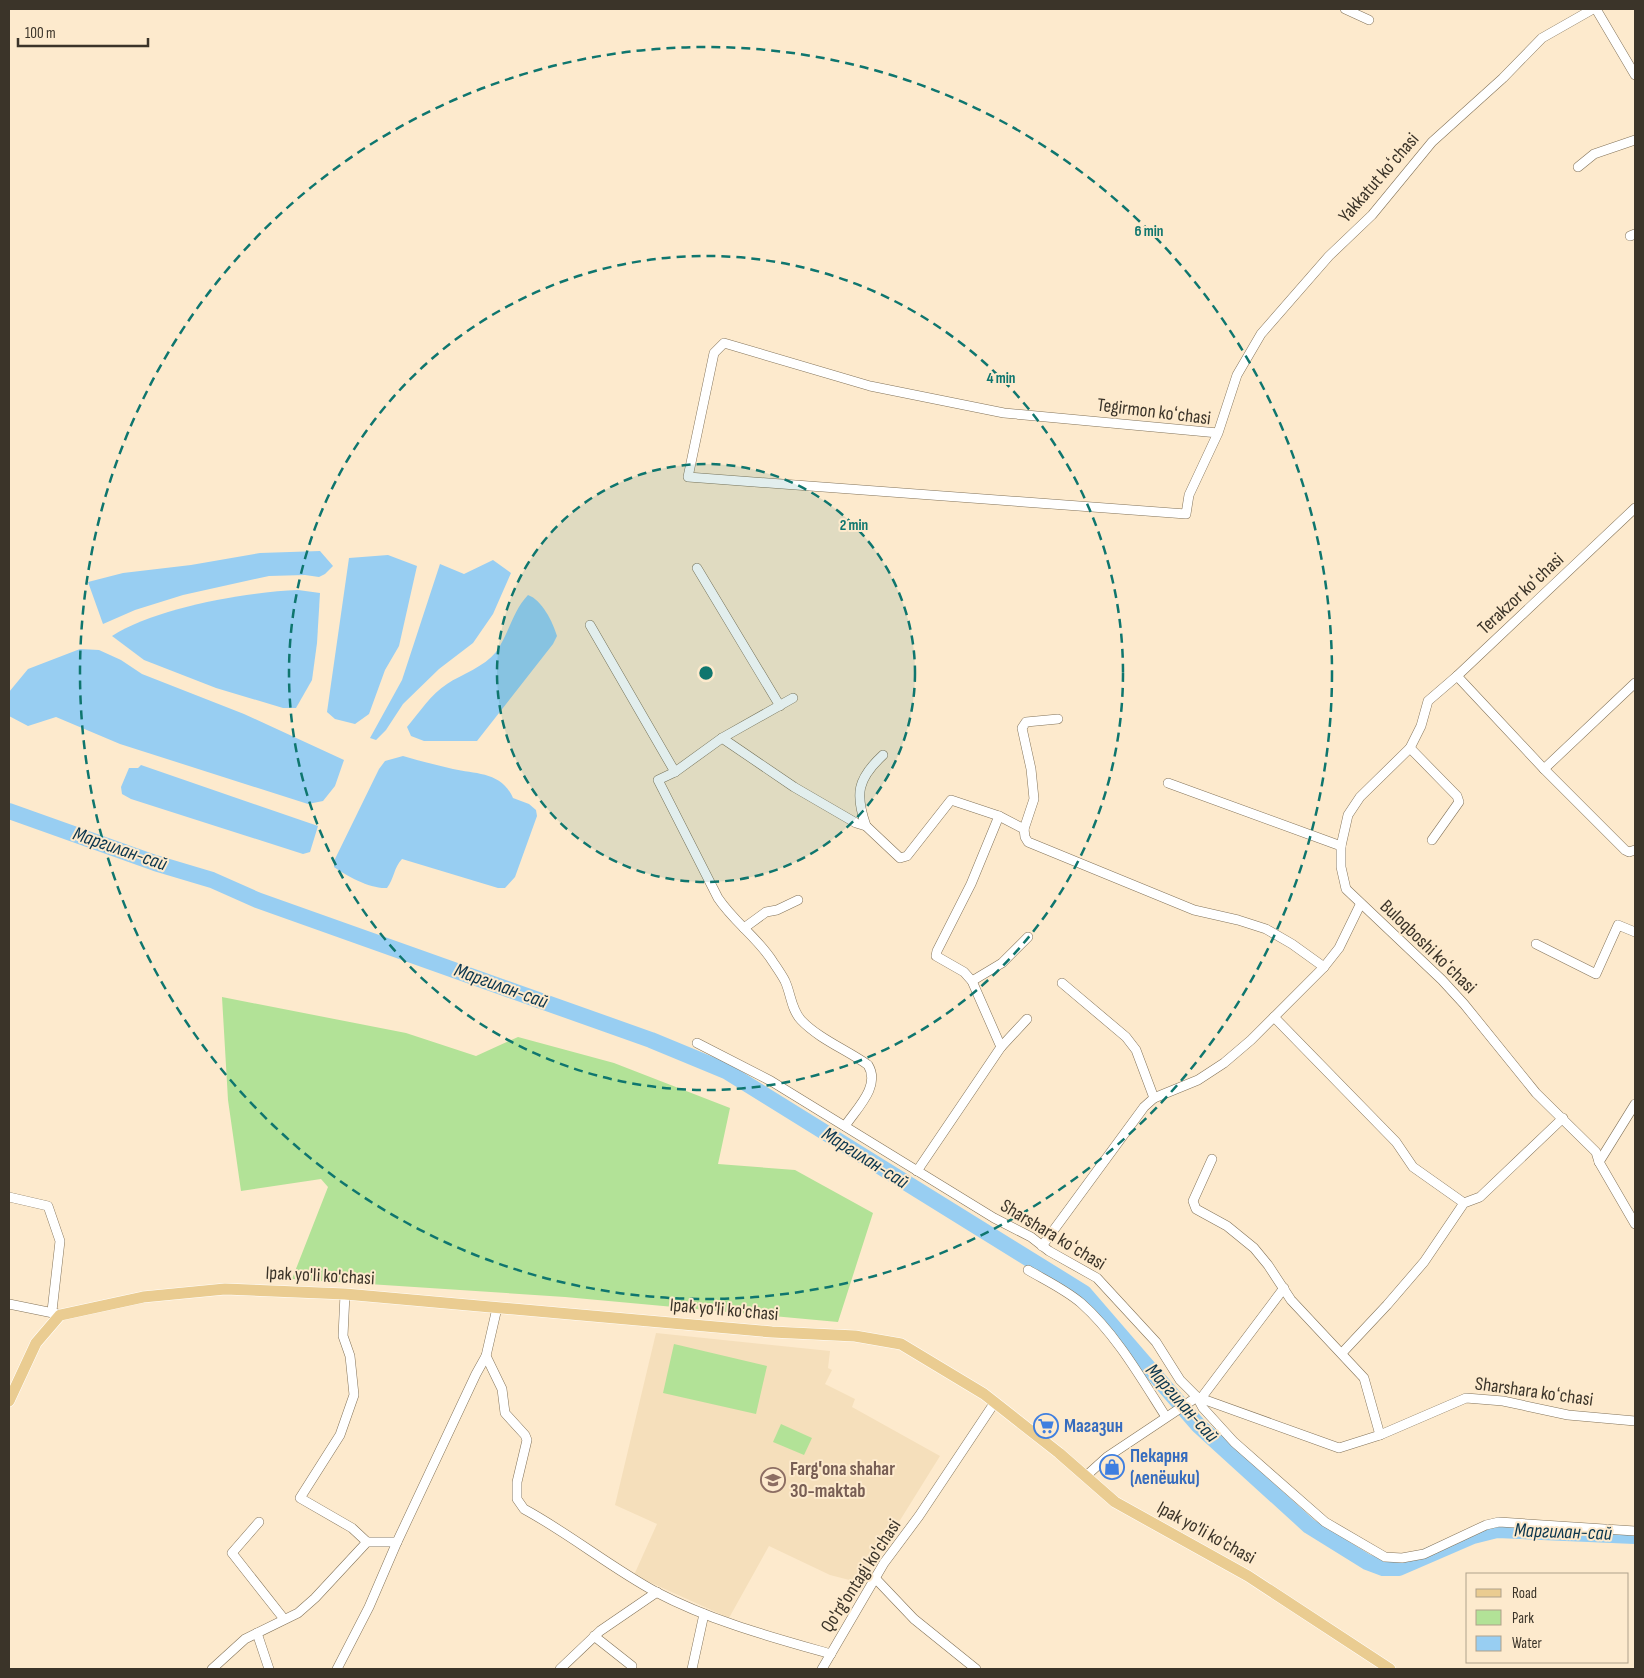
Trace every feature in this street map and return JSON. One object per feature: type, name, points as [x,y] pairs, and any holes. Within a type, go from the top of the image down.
[{"type":"main road","name":"Ipak yo'li ko'chasi","points":[[56,1313],[143,1297],[216,1290],[345,1294],[772,1332],[855,1336],[901,1344],[959,1377],[995,1402],[1086,1476],[1114,1502],[1248,1576],[1390,1669]]},
{"type":"main road","points":[[9,1401],[36,1344],[56,1313]]},
{"type":"street","points":[[1345,9],[1369,20]]},
{"type":"street","points":[[1595,9],[1635,75]]},
{"type":"street","name":"Yakkatut koʻchasi","points":[[1218,433],[1237,375],[1261,334],[1329,256],[1372,216],[1432,142],[1503,78],[1542,38],[1595,9]]},
{"type":"street","points":[[1578,167],[1594,154],[1635,140]]},
{"type":"street","name":"Tegirmon koʻchasi","points":[[724,343],[870,386],[1004,413],[1218,433],[1190,496],[1186,514],[688,477],[714,353],[724,343]]},
{"type":"street","name":"Terakzor koʻchasi","points":[[1428,701],[1635,508]]},
{"type":"street","points":[[697,568],[780,706]]},
{"type":"street","points":[[590,625],[676,772]]},
{"type":"street","points":[[1457,676],[1625,850],[1629,852],[1635,850]]},
{"type":"street","points":[[1544,768],[1635,683]]},
{"type":"street","points":[[793,698],[722,738],[676,772],[658,780],[718,898],[730,916],[744,928],[772,960],[785,982],[792,1004],[800,1018],[809,1028],[868,1065],[873,1073],[874,1080],[871,1088],[845,1126]]},
{"type":"street","name":"Buloqboshi koʻchasi","points":[[1428,701],[1421,726],[1410,748],[1360,797],[1348,815],[1341,846],[1341,867],[1346,889],[1360,905],[1442,980],[1536,1093],[1596,1152],[1599,1162],[1635,1224]]},
{"type":"street","points":[[1058,719],[1026,722],[1022,728],[1031,768],[1034,799],[1024,829],[1028,842],[1194,910],[1238,920],[1266,929],[1292,944],[1324,967]]},
{"type":"street","points":[[722,738],[794,787],[856,823],[866,826],[900,858],[907,856],[951,800],[999,816],[1024,829]]},
{"type":"street","points":[[1410,748],[1457,796],[1459,802],[1432,840]]},
{"type":"street","points":[[866,826],[859,806],[859,789],[869,768],[883,755]]},
{"type":"street","points":[[1168,783],[1341,846]]},
{"type":"street","points":[[999,816],[971,884],[936,956],[964,972],[972,981],[1001,1047]]},
{"type":"street","points":[[744,928],[766,912],[776,910],[798,900]]},
{"type":"street","points":[[1042,1246],[1144,1107],[1154,1098],[1198,1080],[1230,1058],[1274,1017],[1324,967],[1339,948],[1360,905]]},
{"type":"street","points":[[1536,944],[1596,974],[1618,925],[1635,932]]},
{"type":"street","points":[[972,981],[1002,962],[1028,937]]},
{"type":"street","points":[[1062,983],[1126,1037],[1136,1050],[1154,1098]]},
{"type":"street","points":[[1274,1017],[1396,1142],[1413,1167],[1464,1203]]},
{"type":"street","points":[[917,1171],[1001,1047],[1027,1019]]},
{"type":"street","name":"Sharshara koʻchasi","points":[[697,1043],[771,1082],[1098,1278],[1132,1313],[1156,1342],[1180,1380],[1198,1398],[1339,1448],[1346,1448],[1380,1435],[1453,1402],[1480,1398],[1568,1415],[1635,1422]]},
{"type":"street","points":[[1599,1162],[1635,1104]]},
{"type":"street","points":[[1342,1353],[1424,1262],[1464,1203],[1480,1197],[1563,1118]]},
{"type":"street","points":[[1212,1159],[1193,1201],[1196,1209],[1227,1226],[1254,1248],[1292,1300],[1364,1378],[1380,1435]]},
{"type":"street","points":[[9,1197],[48,1206],[60,1241],[56,1313],[9,1304]]},
{"type":"street","points":[[1028,1270],[1079,1301],[1092,1313],[1122,1350],[1166,1417]]},
{"type":"street","points":[[1086,1476],[1107,1457],[1198,1398],[1284,1288]]},
{"type":"street","points":[[345,1294],[343,1336],[350,1356],[354,1395],[340,1435],[300,1498],[352,1528],[367,1542],[397,1542]]},
{"type":"street","points":[[337,1669],[486,1356],[497,1308]]},
{"type":"street","points":[[486,1356],[502,1389],[505,1413],[525,1435],[527,1440],[518,1482],[517,1499],[524,1509],[610,1566],[657,1592],[704,1614],[755,1632],[831,1654]]},
{"type":"street","points":[[1198,1398],[1203,1408],[1234,1442],[1325,1522],[1385,1557],[1402,1558],[1424,1554],[1486,1525],[1499,1522],[1635,1530]]},
{"type":"street","name":"Qo'rg'ontagi ko'chasi","points":[[822,1669],[875,1578],[995,1402]]},
{"type":"street","points":[[258,1522],[232,1553],[284,1620]]},
{"type":"street","points":[[212,1669],[231,1650],[257,1633],[298,1612],[315,1598],[367,1542]]},
{"type":"street","points":[[875,1578],[914,1619],[976,1669]]},
{"type":"street","points":[[560,1669],[594,1636],[657,1592]]},
{"type":"street","points":[[692,1669],[704,1614]]},
{"type":"street","points":[[257,1633],[269,1669]]},
{"type":"street","points":[[594,1636],[632,1666],[630,1669]]},
{"type":"shaded area","name":"Farg'ona shahar 30-maktab","points":[[656,1333],[830,1351],[828,1368],[832,1370],[825,1384],[855,1399],[852,1407],[940,1456],[861,1583],[830,1575],[769,1546],[729,1618],[634,1575],[657,1524],[615,1505]]},
{"type":"green space","points":[[222,997],[406,1033],[476,1056],[518,1037],[614,1063],[730,1108],[718,1164],[795,1170],[873,1213],[838,1322],[565,1297],[292,1279],[328,1187],[321,1179],[241,1191],[228,1100]]},
{"type":"green space","points":[[674,1344],[767,1366],[756,1414],[663,1393]]},
{"type":"green space","points":[[781,1424],[812,1438],[804,1455],[773,1442]]},
{"type":"water","points":[[320,551],[333,566],[319,577],[305,575],[269,576],[183,595],[135,610],[103,624],[88,582],[123,573],[191,565],[260,553]]},
{"type":"water","points":[[388,555],[417,566],[399,646],[385,670],[369,714],[355,724],[335,719],[327,712],[349,558]]},
{"type":"water","points":[[493,560],[511,573],[493,614],[473,643],[439,669],[403,704],[386,730],[376,740],[370,738],[402,680],[440,564],[464,574]]},
{"type":"water","points":[[298,590],[320,593],[317,643],[312,680],[296,708],[283,708],[216,688],[144,660],[112,636],[152,617],[202,603],[253,594]]},
{"type":"water","points":[[528,595],[542,606],[553,624],[557,636],[553,644],[477,741],[424,741],[411,736],[407,727],[436,693],[447,684],[485,662],[496,652],[518,609]]},
{"type":"water","points":[[80,649],[99,650],[121,660],[142,674],[244,714],[344,760],[335,786],[323,801],[308,804],[120,744],[56,717],[28,726],[9,716],[9,692],[28,669]]},
{"type":"water","points":[[403,756],[488,776],[502,783],[513,798],[529,804],[536,810],[537,816],[515,877],[505,888],[498,888],[402,859],[387,888],[366,884],[334,867],[335,859],[379,769],[385,761]]},
{"type":"water","points":[[141,765],[318,826],[310,852],[303,854],[131,799],[122,794],[121,787],[129,768],[138,768]]},
{"type":"waterway","name":"Маргилан-сай","points":[[9,811],[155,863],[212,880],[257,900],[651,1040],[726,1071],[1084,1293],[1198,1425],[1309,1526],[1367,1562],[1383,1568],[1399,1568],[1473,1536],[1497,1530],[1635,1536]]},
{"type":"place","name":"Магазин","points":[[1046,1426]]},
{"type":"place","name":"Пекарня (лепёшки)","points":[[1112,1467]]},
{"type":"place","name":"Farg'ona shahar 30-maktab","points":[[773,1480]]}]
